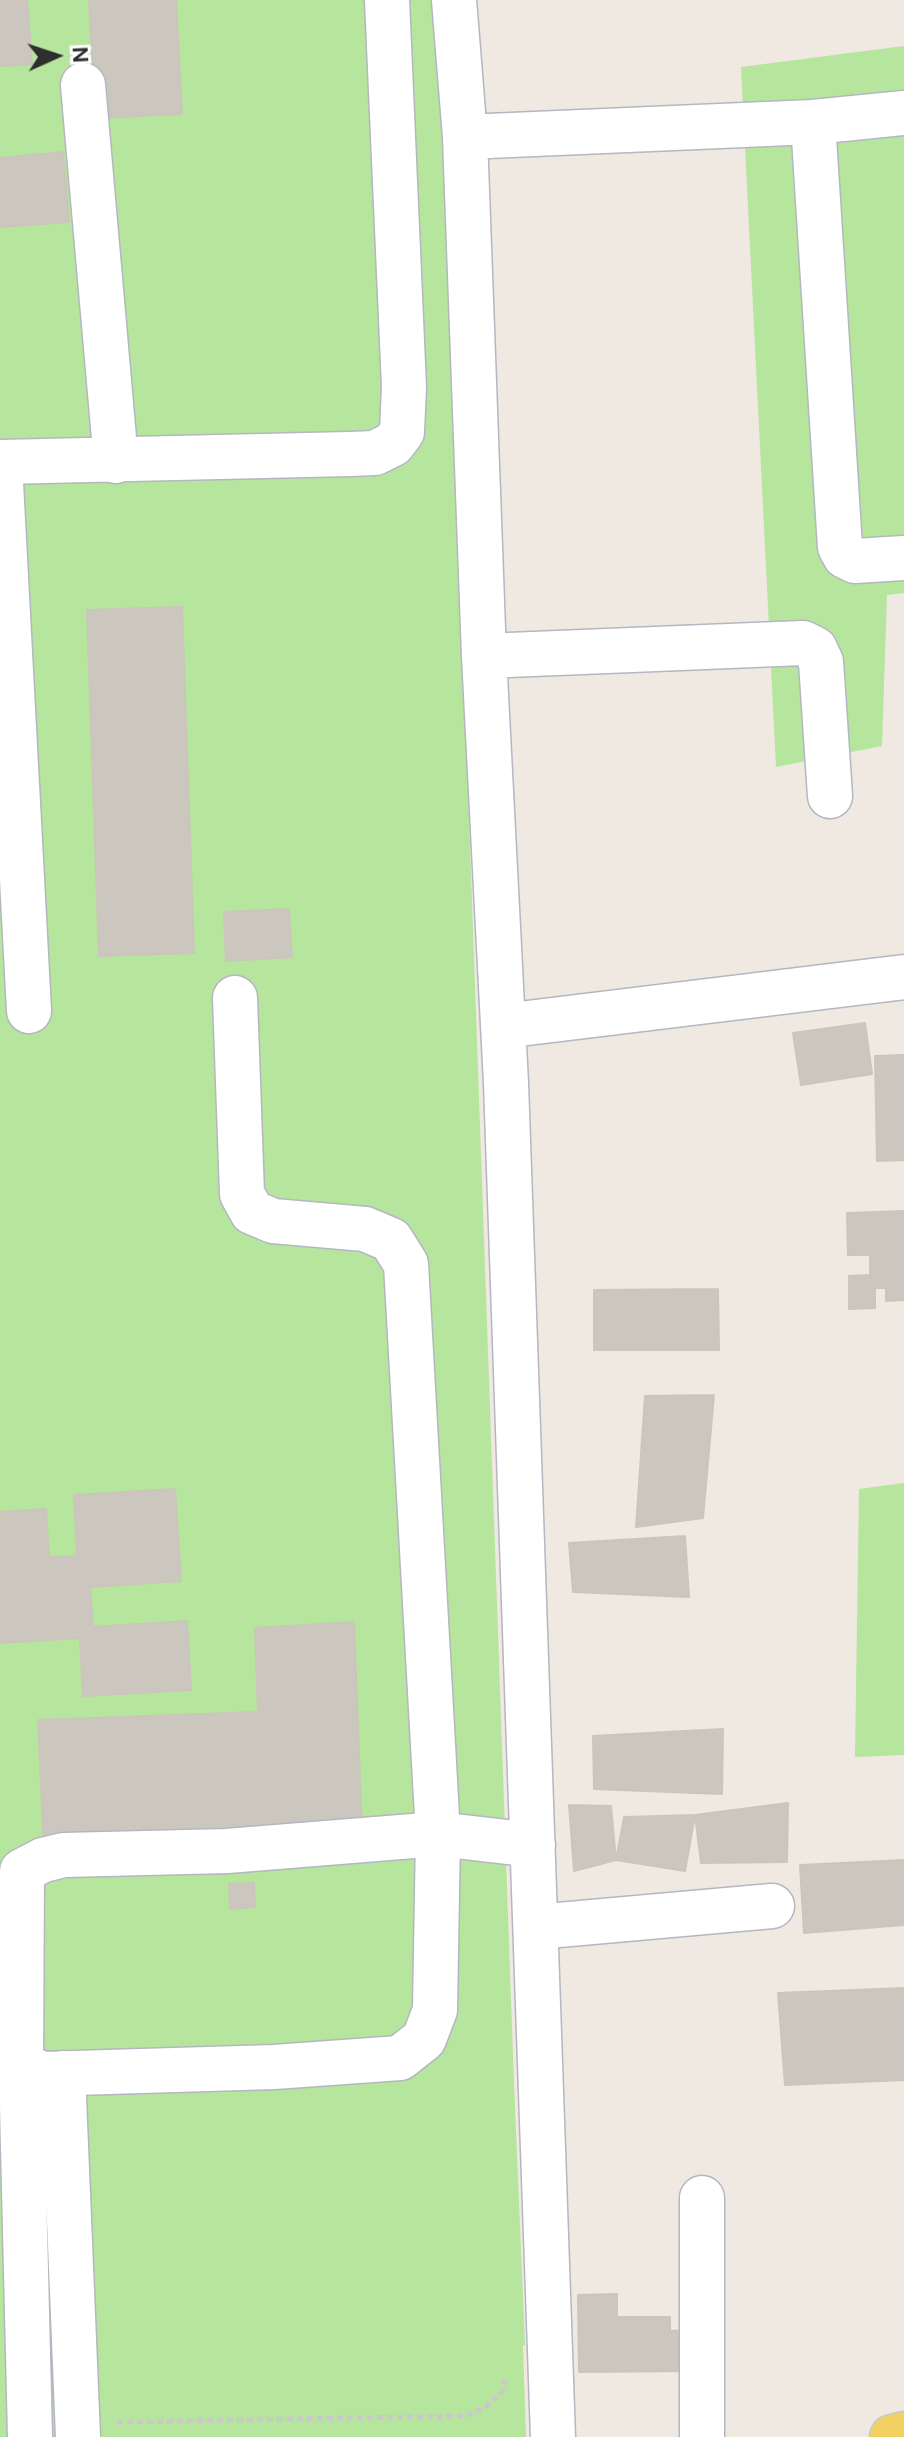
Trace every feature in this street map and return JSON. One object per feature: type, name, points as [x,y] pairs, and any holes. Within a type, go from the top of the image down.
[{"type":"main road","points":[[892,2437],[904,2434]]},
{"type":"street","points":[[29,1011],[0,463],[375,453],[393,444],[402,432],[404,387],[387,0]]},
{"type":"street","points":[[454,0],[465,137],[484,656],[503,1026],[553,2437]]},
{"type":"street","points":[[83,85],[116,461]]},
{"type":"street","points":[[465,137],[813,122],[904,113]]},
{"type":"street","points":[[813,122],[840,547],[845,556],[855,561],[904,558]]},
{"type":"street","points":[[484,656],[803,643],[815,649],[821,662],[830,796]]},
{"type":"street","points":[[503,1026],[904,977]]},
{"type":"street","points":[[21,2064],[42,2074],[274,2067],[400,2058],[424,2039],[435,2010],[438,1834],[406,1264],[391,1240],[365,1229],[273,1221],[252,1212],[242,1194],[235,998]]},
{"type":"street","points":[[30,2437],[21,2064],[22,1871],[43,1860],[64,1855],[227,1851],[438,1834],[533,1845]]},
{"type":"street","points":[[536,1927],[772,1906]]},
{"type":"street","points":[[63,2073],[67,2229],[78,2430]]},
{"type":"street","points":[[702,2198],[702,2437]]},
{"type":"path","points":[[78,2430],[466,2416],[484,2408],[501,2393],[508,2375],[508,2365]]},
{"type":"green space","points":[[0,0],[440,0],[526,2437],[0,2437]]},
{"type":"green space","points":[[904,46],[904,593],[887,595],[882,746],[776,767],[741,67]]},
{"type":"green space","points":[[904,1483],[904,1755],[855,1757],[859,1489]]},
{"type":"building","points":[[0,0],[27,0],[32,64],[0,66]]},
{"type":"building","points":[[89,0],[176,0],[182,114],[95,118]]},
{"type":"building","points":[[63,152],[69,222],[0,227],[0,158]]},
{"type":"building","points":[[182,607],[194,953],[99,956],[87,610]]},
{"type":"building","points":[[289,909],[292,957],[226,961],[224,912]]},
{"type":"building","points":[[865,1023],[872,1074],[801,1085],[793,1033]]},
{"type":"building","points":[[904,1055],[904,1160],[877,1161],[875,1056]]},
{"type":"building","points":[[904,1211],[904,1300],[886,1301],[886,1288],[875,1288],[875,1308],[849,1309],[849,1276],[870,1275],[870,1255],[848,1255],[847,1213]]},
{"type":"building","points":[[718,1289],[719,1350],[594,1350],[594,1290]]},
{"type":"building","points":[[714,1395],[703,1518],[636,1527],[645,1396]]},
{"type":"building","points":[[175,1489],[181,1581],[90,1587],[93,1627],[187,1621],[191,1690],[83,1696],[80,1638],[0,1643],[0,1512],[46,1509],[49,1557],[77,1556],[74,1495]]},
{"type":"building","points":[[685,1536],[689,1597],[573,1592],[569,1543]]},
{"type":"building","points":[[354,1622],[362,1834],[44,1848],[38,1720],[258,1712],[255,1628]]},
{"type":"building","points":[[723,1729],[722,1794],[594,1789],[593,1736]]},
{"type":"building","points":[[788,1803],[787,1862],[701,1863],[695,1815]]},
{"type":"building","points":[[569,1805],[611,1806],[616,1860],[574,1871]]},
{"type":"building","points":[[695,1815],[685,1871],[616,1860],[624,1817]]},
{"type":"building","points":[[904,1860],[904,1925],[804,1933],[800,1865]]},
{"type":"building","points":[[254,1883],[255,1907],[230,1909],[229,1884]]},
{"type":"building","points":[[904,1988],[904,2080],[785,2085],[778,1993]]},
{"type":"building","points":[[617,2294],[617,2317],[670,2317],[670,2331],[692,2330],[692,2371],[579,2372],[578,2295]]}]
